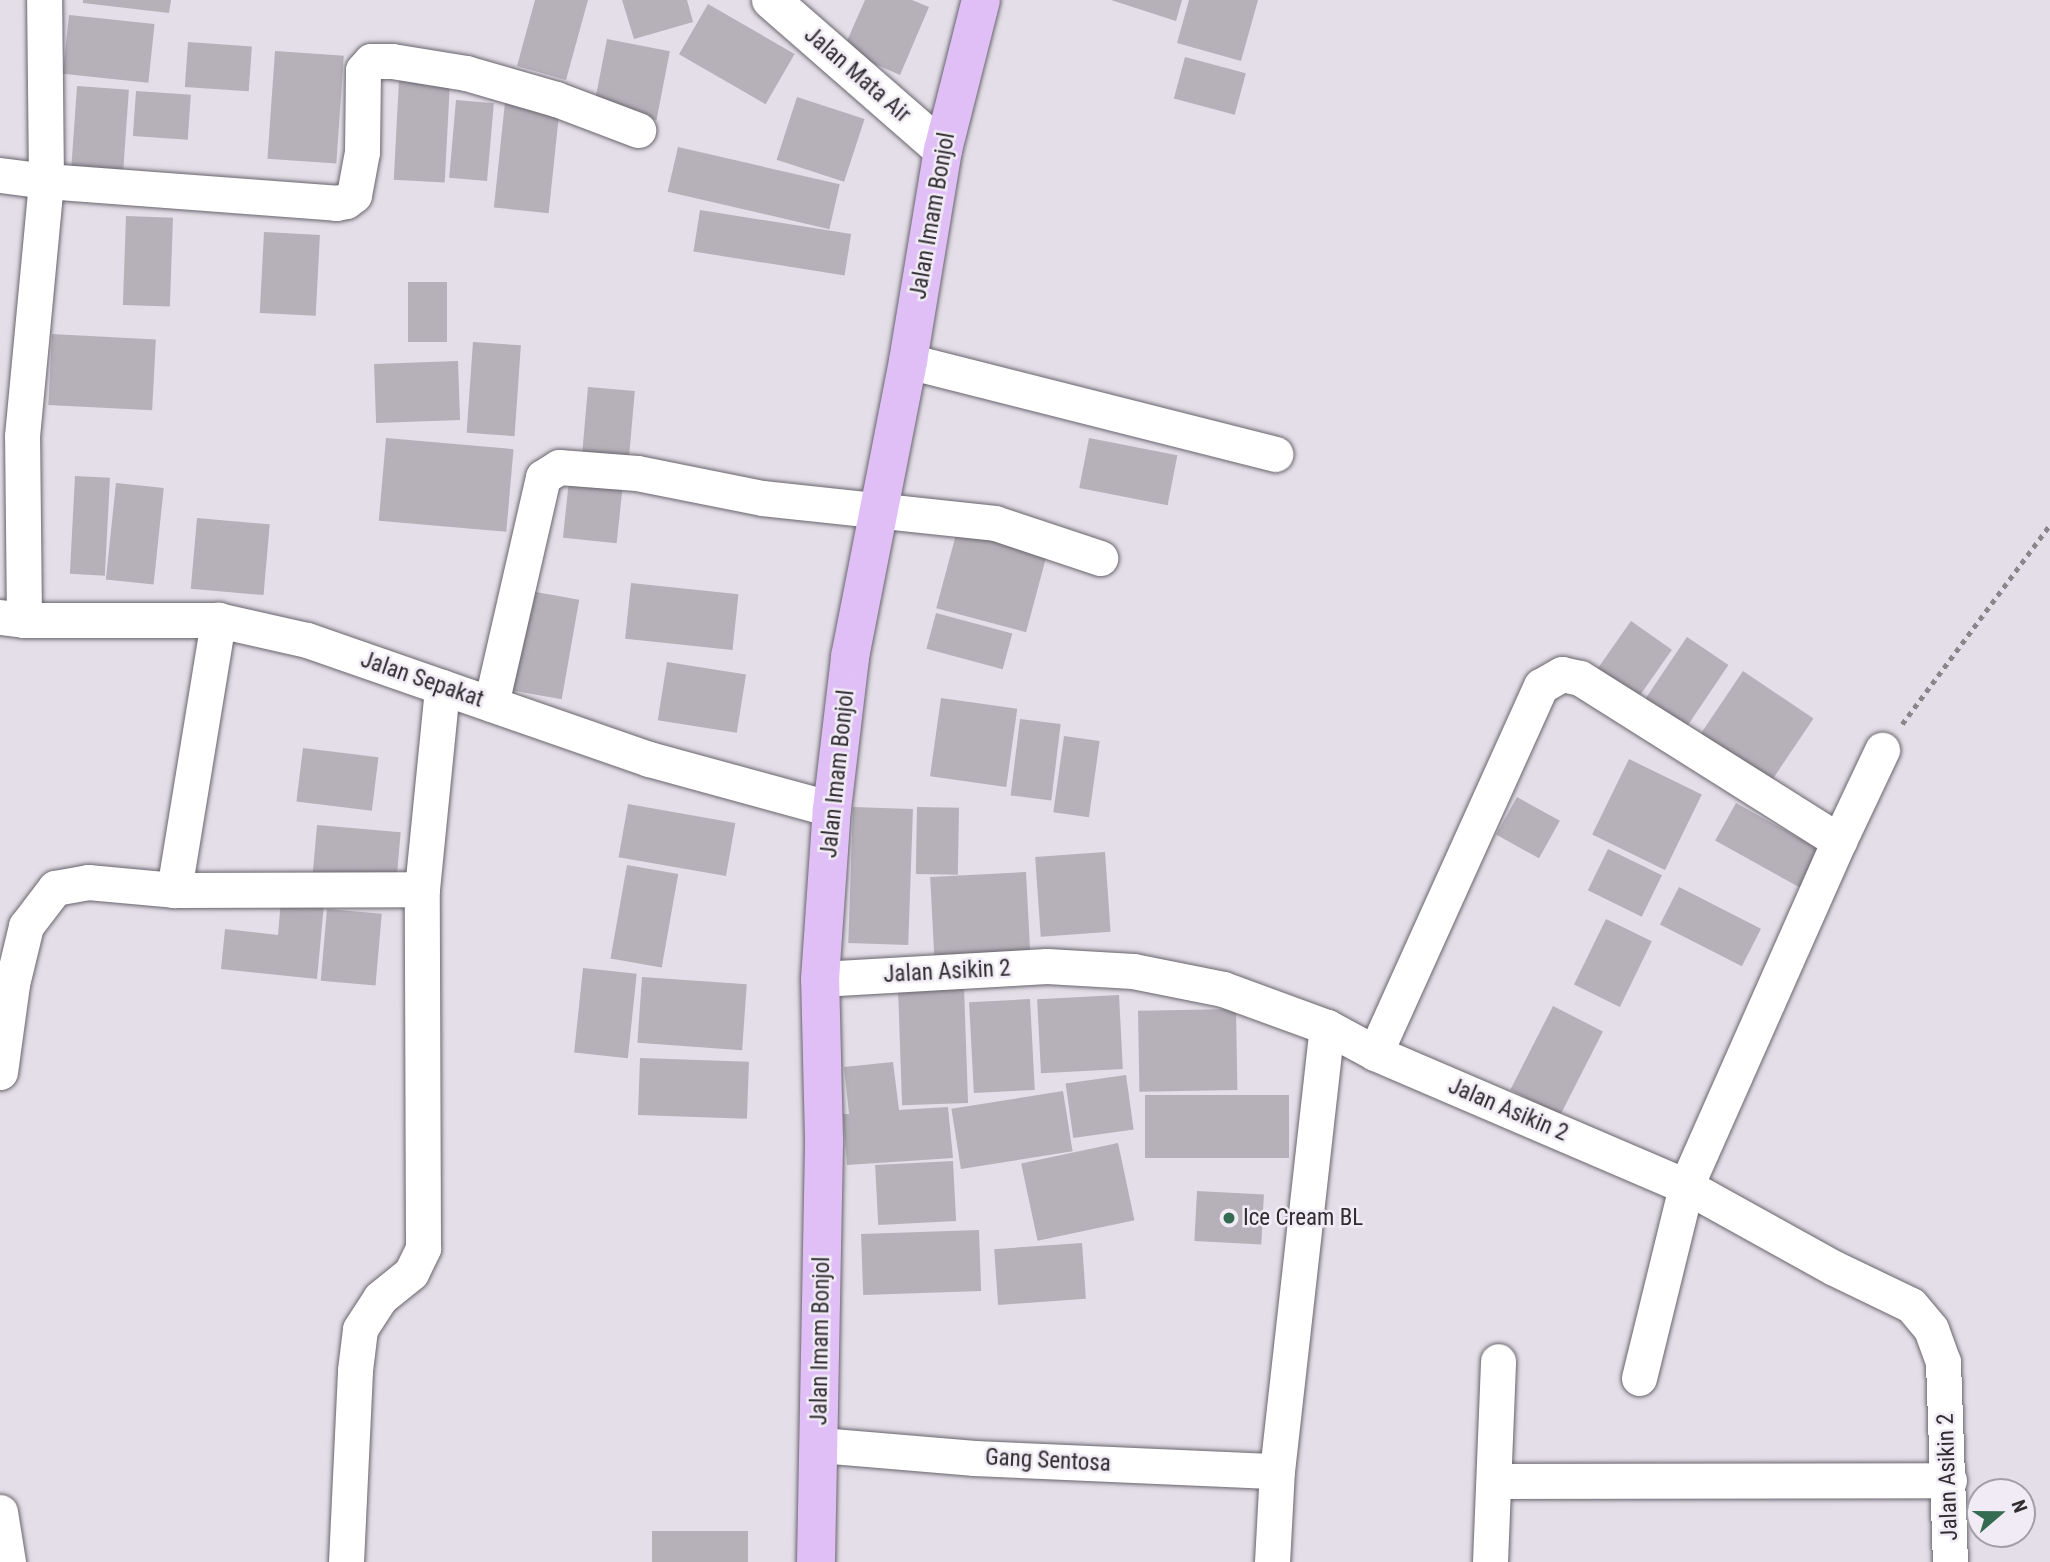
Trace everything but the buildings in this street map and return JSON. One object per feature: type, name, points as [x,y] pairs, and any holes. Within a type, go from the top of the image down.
[{"type":"highway","name":"Jalan Imam Bonjol","points":[[816,1562],[824,1139],[820,979],[832,809],[850,657],[908,361],[943,150],[981,0]]},
{"type":"street","points":[[12,619],[11,434],[46,181],[44,0]]},
{"type":"street","name":"Jalan Mata Air","points":[[771,0],[943,150]]},
{"type":"street","points":[[0,175],[46,181],[336,203],[346,201],[354,195],[360,163],[363,70],[371,61],[391,61],[466,73],[555,99],[638,130]]},
{"type":"street","points":[[908,361],[1275,454]]},
{"type":"street","points":[[491,704],[542,477],[559,467],[637,472],[762,498],[995,523],[1100,558]]},
{"type":"street","name":"Jalan Sepakat","points":[[12,619],[218,620],[307,640],[649,758],[832,809]]},
{"type":"street","points":[[174,890],[218,620]]},
{"type":"street","points":[[1376,1053],[1541,686],[1562,674],[1580,678],[1839,841]]},
{"type":"street","points":[[346,1562],[355,1370],[360,1329],[380,1298],[411,1273],[423,1248],[422,889],[442,687]]},
{"type":"street","points":[[1639,1378],[1686,1186],[1882,750]]},
{"type":"street","points":[[0,1072],[12,984],[26,926],[55,888],[88,882],[174,890],[422,889]]},
{"type":"street","name":"Jalan Asikin 2","points":[[820,979],[1047,966],[1133,971],[1223,989],[1327,1027],[1376,1053],[1686,1186],[1834,1268],[1910,1306],[1931,1329],[1943,1362],[1950,1562]]},
{"type":"street","points":[[1272,1562],[1277,1471],[1327,1027]]},
{"type":"street","points":[[1490,1562],[1498,1361]]},
{"type":"street","name":"Gang Sentosa","points":[[820,1445],[974,1458],[1277,1471]]},
{"type":"street","points":[[1494,1481],[1949,1480]]},
{"type":"street","points":[[1,1521],[8,1562]]},
{"type":"path","points":[[1882,750],[2050,524]]},
{"type":"place","name":"Ice Cream BL","points":[[1229,1218]]}]
